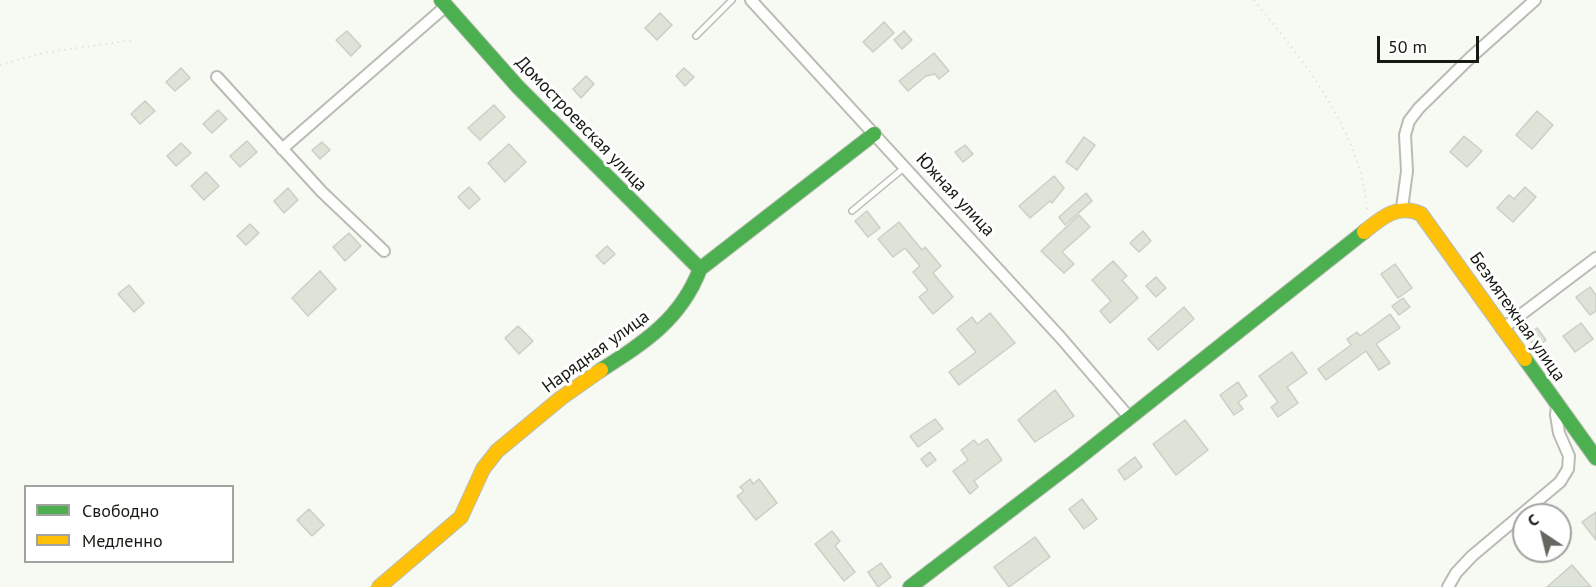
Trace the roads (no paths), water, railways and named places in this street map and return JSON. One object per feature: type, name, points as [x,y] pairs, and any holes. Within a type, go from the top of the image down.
[{"type":"street","name":"Южная улица","points":[[751,0],[1061,338],[1129,417]]},
{"type":"street","points":[[910,587],[1369,228],[1402,208],[1407,171],[1405,135],[1409,121],[1419,108],[1470,58],[1535,0]]},
{"type":"street","points":[[282,149],[443,3]]},
{"type":"street","name":"Домостроевская улица","points":[[443,3],[518,87],[700,269]]},
{"type":"street","points":[[217,77],[322,192],[384,251]]},
{"type":"street","name":"Нарядная улица","points":[[379,587],[461,517],[486,463],[497,451],[583,382],[637,347],[673,316],[696,285],[700,269],[874,134]]},
{"type":"street","name":"Безмятежная улица","points":[[1402,208],[1411,208],[1421,214],[1596,458]]},
{"type":"street","points":[[1502,329],[1596,258]]},
{"type":"street","points":[[1448,587],[1456,573],[1472,556],[1560,482],[1568,469],[1569,456],[1559,433],[1557,405]]},
{"type":"lane","points":[[696,36],[732,0]]},
{"type":"lane","points":[[852,211],[905,167]]}]
